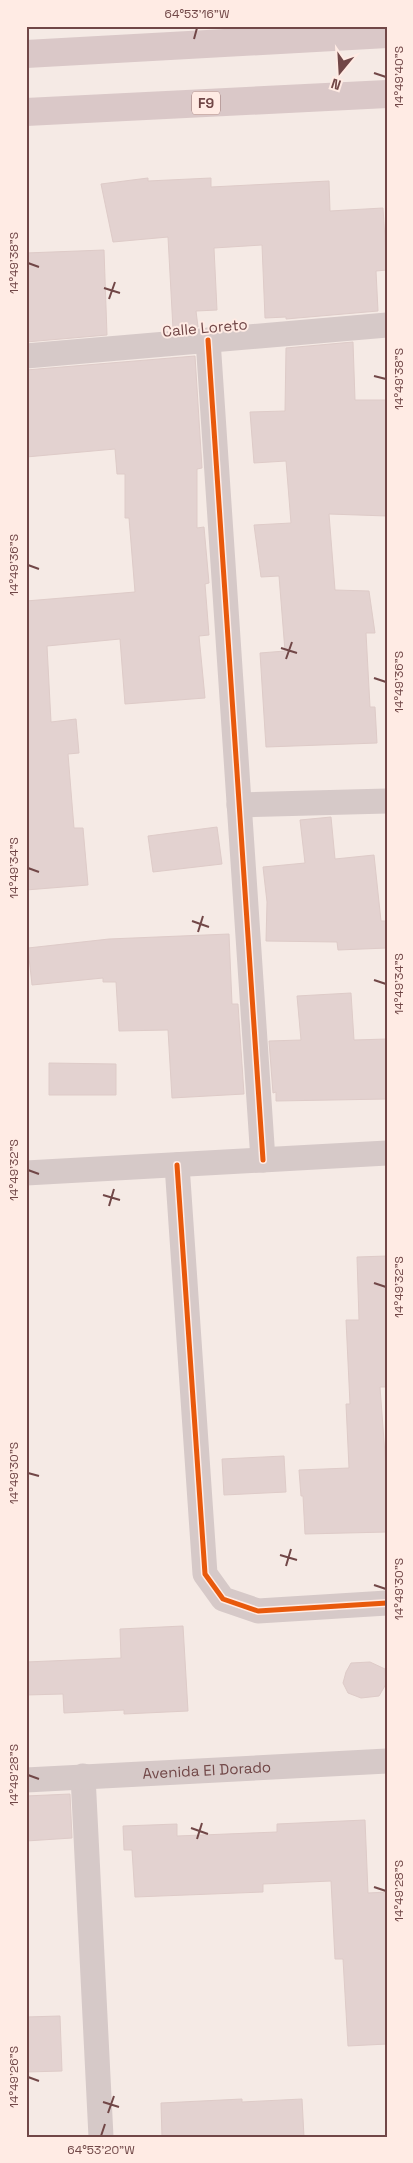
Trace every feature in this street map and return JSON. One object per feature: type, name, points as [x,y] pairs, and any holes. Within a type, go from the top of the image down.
[{"type":"highway","points":[[26,54],[387,34]]},
{"type":"highway","name":"F9","points":[[26,112],[387,94]]},
{"type":"street","name":"Calle Loreto","points":[[26,356],[387,325]]},
{"type":"street","points":[[208,340],[263,1160]]},
{"type":"street","points":[[239,805],[387,801]]},
{"type":"street","points":[[26,1173],[387,1153]]},
{"type":"street","points":[[178,1165],[205,1574],[223,1599],[258,1611],[387,1603]]},
{"type":"street","name":"Avenida El Dorado","points":[[26,1780],[387,1760]]},
{"type":"street","points":[[83,1776],[101,2137]]},
{"type":"building","points":[[148,178],[148,181],[211,178],[211,187],[329,181],[330,211],[383,208],[387,270],[376,271],[378,311],[286,319],[286,317],[265,318],[262,245],[214,248],[217,310],[196,311],[198,327],[173,329],[168,237],[113,242],[101,184]]},
{"type":"building","points":[[104,250],[107,335],[26,342],[26,253]]},
{"type":"building","points":[[353,342],[355,400],[387,400],[387,516],[329,514],[335,590],[369,591],[375,633],[366,633],[370,707],[375,707],[377,743],[266,747],[260,653],[285,651],[279,576],[261,577],[254,525],[291,523],[286,461],[254,463],[250,412],[285,411],[286,348]]},
{"type":"building","points":[[195,356],[202,468],[197,469],[197,528],[204,527],[209,583],[205,584],[209,635],[199,636],[205,698],[125,704],[120,639],[47,646],[51,722],[76,719],[79,753],[68,754],[74,828],[83,828],[88,885],[26,890],[26,601],[135,592],[129,518],[125,518],[125,474],[117,474],[115,449],[26,457],[26,370]]},
{"type":"building","points":[[331,817],[335,859],[374,855],[381,921],[387,921],[387,948],[338,950],[337,942],[266,941],[267,902],[263,867],[305,863],[300,820]]},
{"type":"building","points":[[217,827],[222,864],[153,872],[148,836]]},
{"type":"building","points":[[229,934],[232,1004],[238,1004],[244,1094],[172,1098],[168,1030],[119,1031],[116,982],[103,982],[103,978],[32,985],[28,948],[109,939]]},
{"type":"building","points":[[351,993],[354,1040],[387,1039],[387,1099],[276,1101],[276,1092],[273,1093],[269,1041],[301,1040],[297,996]]},
{"type":"building","points":[[49,1063],[116,1064],[116,1095],[49,1095]]},
{"type":"building","points":[[387,1256],[387,1387],[380,1387],[387,1481],[387,1532],[305,1534],[303,1496],[301,1496],[299,1470],[349,1468],[346,1404],[350,1404],[346,1320],[359,1320],[357,1257]]},
{"type":"building","points":[[284,1456],[286,1492],[224,1495],[222,1459]]},
{"type":"building","points":[[183,1626],[188,1711],[124,1714],[124,1710],[64,1713],[63,1694],[26,1695],[26,1662],[121,1658],[120,1629]]},
{"type":"building","points":[[370,1662],[385,1669],[386,1684],[379,1696],[361,1698],[348,1693],[343,1683],[351,1663]]},
{"type":"building","points":[[70,1794],[72,1838],[26,1841],[26,1796]]},
{"type":"building","points":[[365,1820],[368,1893],[387,1892],[387,2044],[348,2046],[343,1959],[335,1959],[331,1881],[263,1884],[263,1892],[135,1897],[132,1850],[124,1850],[123,1826],[177,1824],[177,1836],[277,1832],[277,1824]]},
{"type":"building","points":[[60,2016],[62,2071],[26,2072],[26,2017]]},
{"type":"building","points":[[242,2099],[242,2102],[302,2099],[304,2137],[162,2137],[161,2103]]},
{"type":"cycle path","points":[[208,340],[263,1160]]},
{"type":"cycle path","points":[[177,1165],[205,1574],[223,1599],[258,1611],[387,1603]]}]
